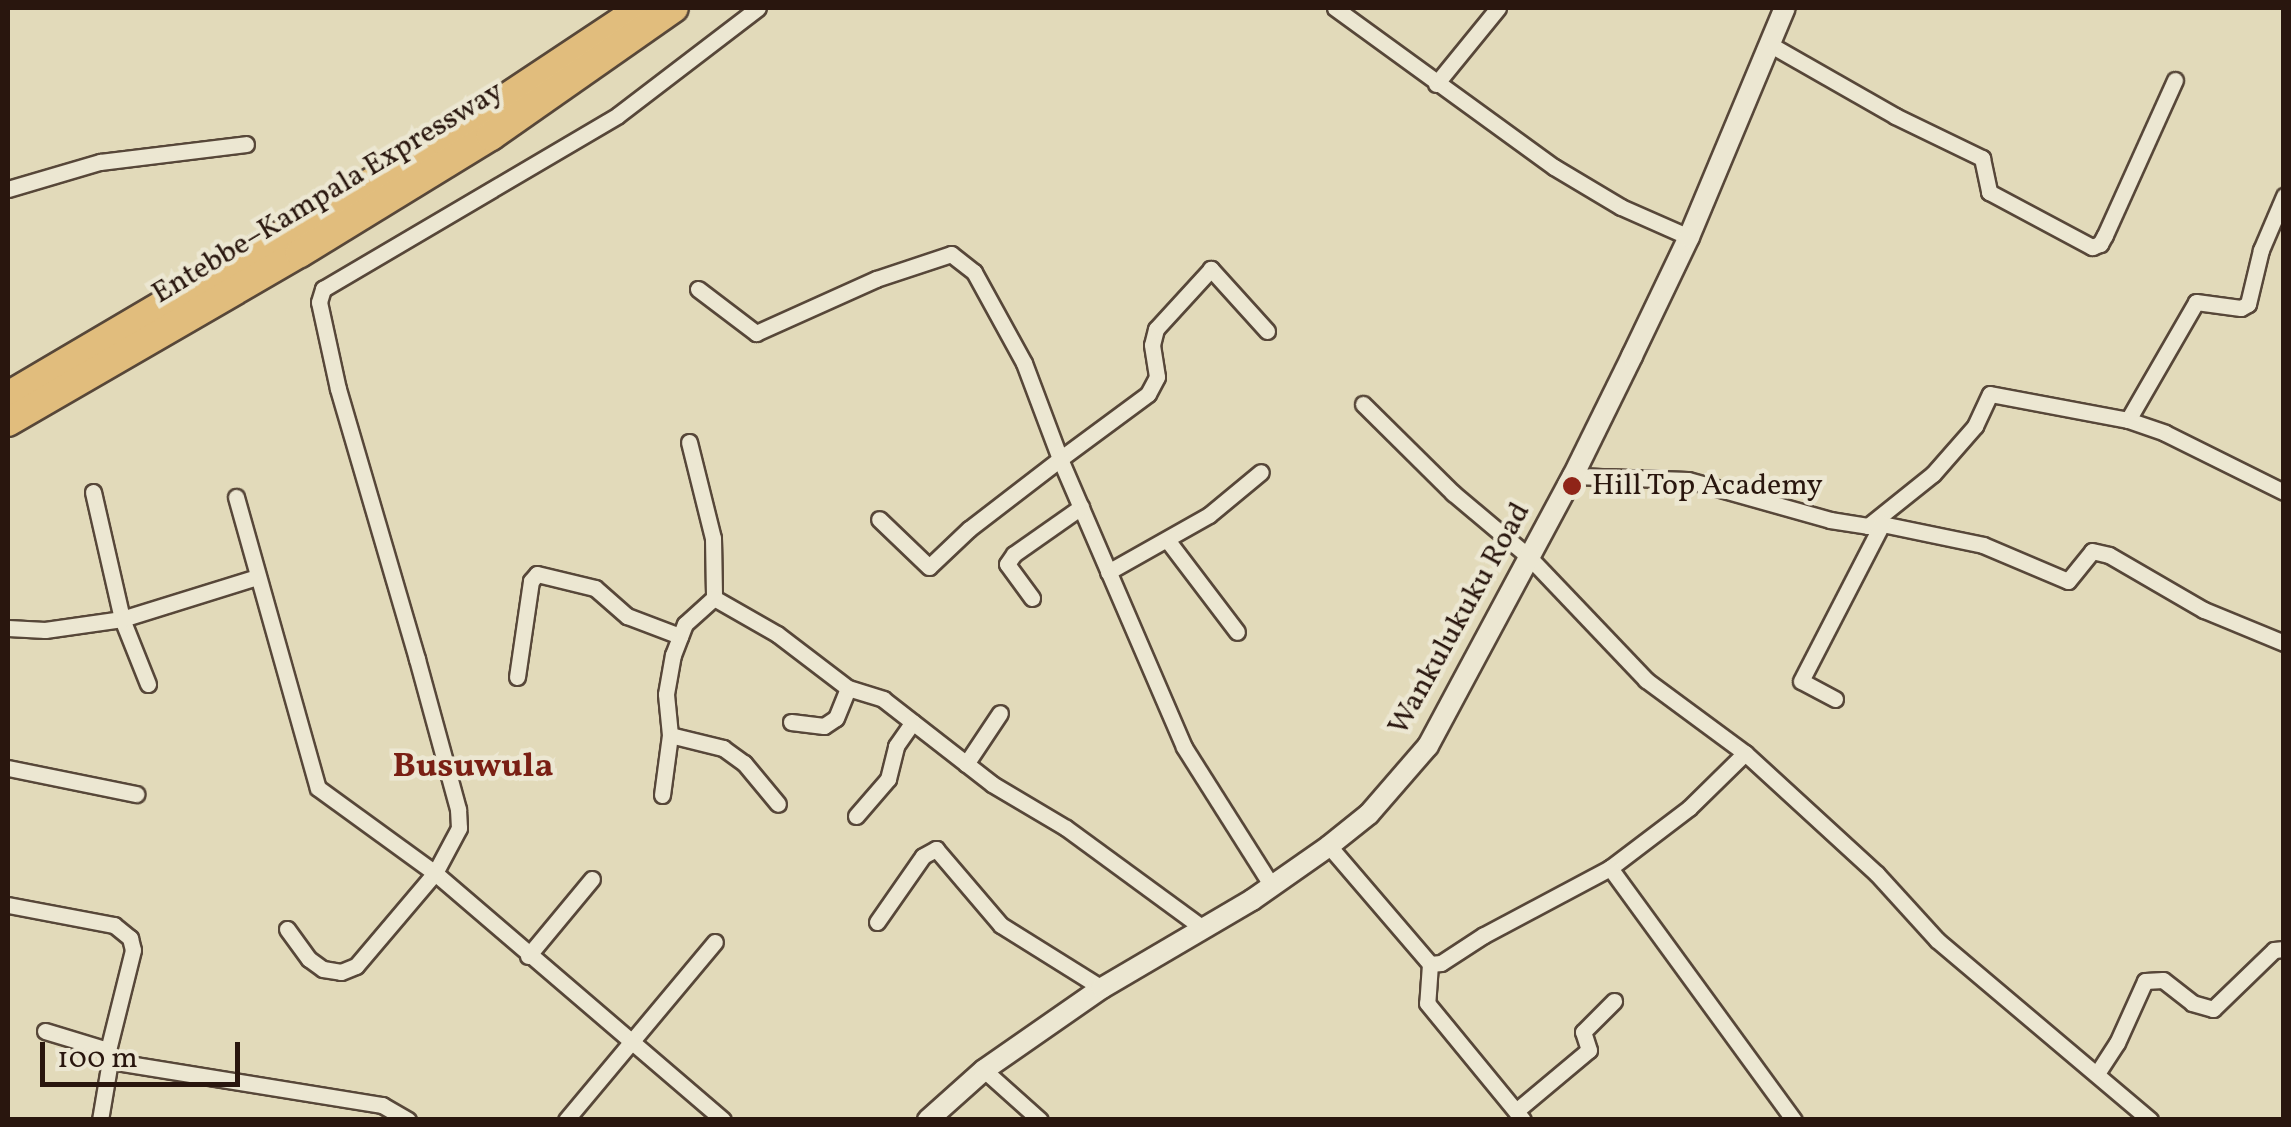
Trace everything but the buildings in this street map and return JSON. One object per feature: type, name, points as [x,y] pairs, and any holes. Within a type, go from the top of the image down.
[{"type":"highway","name":"Entebbe–Kampala Expressway","points":[[8,396],[443,140],[642,8]]},
{"type":"highway","name":"Entebbe–Kampala Expressway","points":[[8,422],[300,253],[491,136],[674,8]]},
{"type":"main road","name":"Wankulukuku Road","points":[[928,1120],[984,1070],[1102,988],[1204,929],[1329,846],[1397,785],[1428,746],[1573,476],[1689,237],[1785,8]]},
{"type":"street","points":[[286,929],[309,960],[323,970],[341,972],[356,966],[435,873],[459,828],[458,809],[338,388],[319,302],[323,289],[618,116],[758,8]]},
{"type":"street","points":[[1336,8],[1436,84],[1571,177],[1621,207],[1689,237]]},
{"type":"street","points":[[1436,84],[1498,8]]},
{"type":"street","points":[[1769,44],[1895,116],[1982,158],[1989,192],[2092,247],[2100,244],[2175,80]]},
{"type":"street","points":[[8,190],[100,162],[246,144]]},
{"type":"street","points":[[2128,420],[2196,302],[2240,308],[2248,304],[2261,250],[2284,196]]},
{"type":"street","points":[[698,289],[756,333],[876,279],[950,254],[962,258],[986,292],[1024,364],[1080,507],[1184,747],[1272,886]]},
{"type":"street","points":[[879,519],[929,567],[969,529],[1148,394],[1157,377],[1152,345],[1156,329],[1211,269],[1267,331]]},
{"type":"street","points":[[1836,699],[1800,681],[1875,525],[1933,474],[1975,426],[1990,394],[2128,420],[2284,492]]},
{"type":"street","points":[[1363,404],[1453,493],[1529,557],[1646,680],[1745,754],[1877,874],[1937,940],[2098,1072],[2132,1113],[2150,1120]]},
{"type":"street","points":[[689,442],[713,538],[714,598]]},
{"type":"street","points":[[1108,572],[1209,516],[1260,472]]},
{"type":"street","points":[[1573,476],[1688,480],[1830,520],[1984,545],[2068,581],[2092,551],[2108,555],[2204,610],[2284,643]]},
{"type":"street","points":[[93,492],[122,619],[148,684]]},
{"type":"street","points":[[236,497],[314,780],[330,797],[435,873],[723,1120]]},
{"type":"street","points":[[1032,598],[1007,564],[1014,554],[1080,507]]},
{"type":"street","points":[[1168,541],[1237,632]]},
{"type":"street","points":[[517,677],[531,581],[537,574],[594,588],[627,616],[680,636]]},
{"type":"street","points":[[8,628],[44,630],[122,619],[258,577]]},
{"type":"street","points":[[662,795],[670,735],[666,694],[680,636],[702,604],[714,598]]},
{"type":"street","points":[[714,598],[777,634],[848,688],[883,699],[966,764],[1150,886],[1204,929]]},
{"type":"street","points":[[792,722],[824,726],[836,718],[848,688]]},
{"type":"street","points":[[966,764],[1000,713]]},
{"type":"street","points":[[856,816],[888,779],[896,746],[913,722]]},
{"type":"street","points":[[670,735],[723,748],[744,763],[778,804]]},
{"type":"street","points":[[1430,964],[1441,964],[1484,935],[1610,868],[1689,808],[1745,754]]},
{"type":"street","points":[[8,768],[136,794]]},
{"type":"street","points":[[1329,846],[1430,964],[1426,1002],[1520,1115],[1589,1050],[1583,1032],[1614,1001]]},
{"type":"street","points":[[877,922],[922,856],[936,849],[1000,924],[1102,988]]},
{"type":"street","points":[[1610,868],[1794,1120]]},
{"type":"street","points":[[528,956],[592,880]]},
{"type":"street","points":[[8,905],[114,926],[130,938],[133,950],[109,1055],[100,1120]]},
{"type":"street","points":[[566,1120],[715,942]]},
{"type":"street","points":[[2098,1072],[2145,981],[2162,980],[2192,1003],[2213,1009],[2274,950],[2284,949]]},
{"type":"street","points":[[45,1031],[109,1055],[382,1104],[408,1120]]},
{"type":"street","points":[[984,1070],[1040,1120]]},
{"type":"place","name":"Hill Top Academy","points":[[1572,486]]},
{"type":"district","name":"Busuwula","points":[[473,767]]}]
